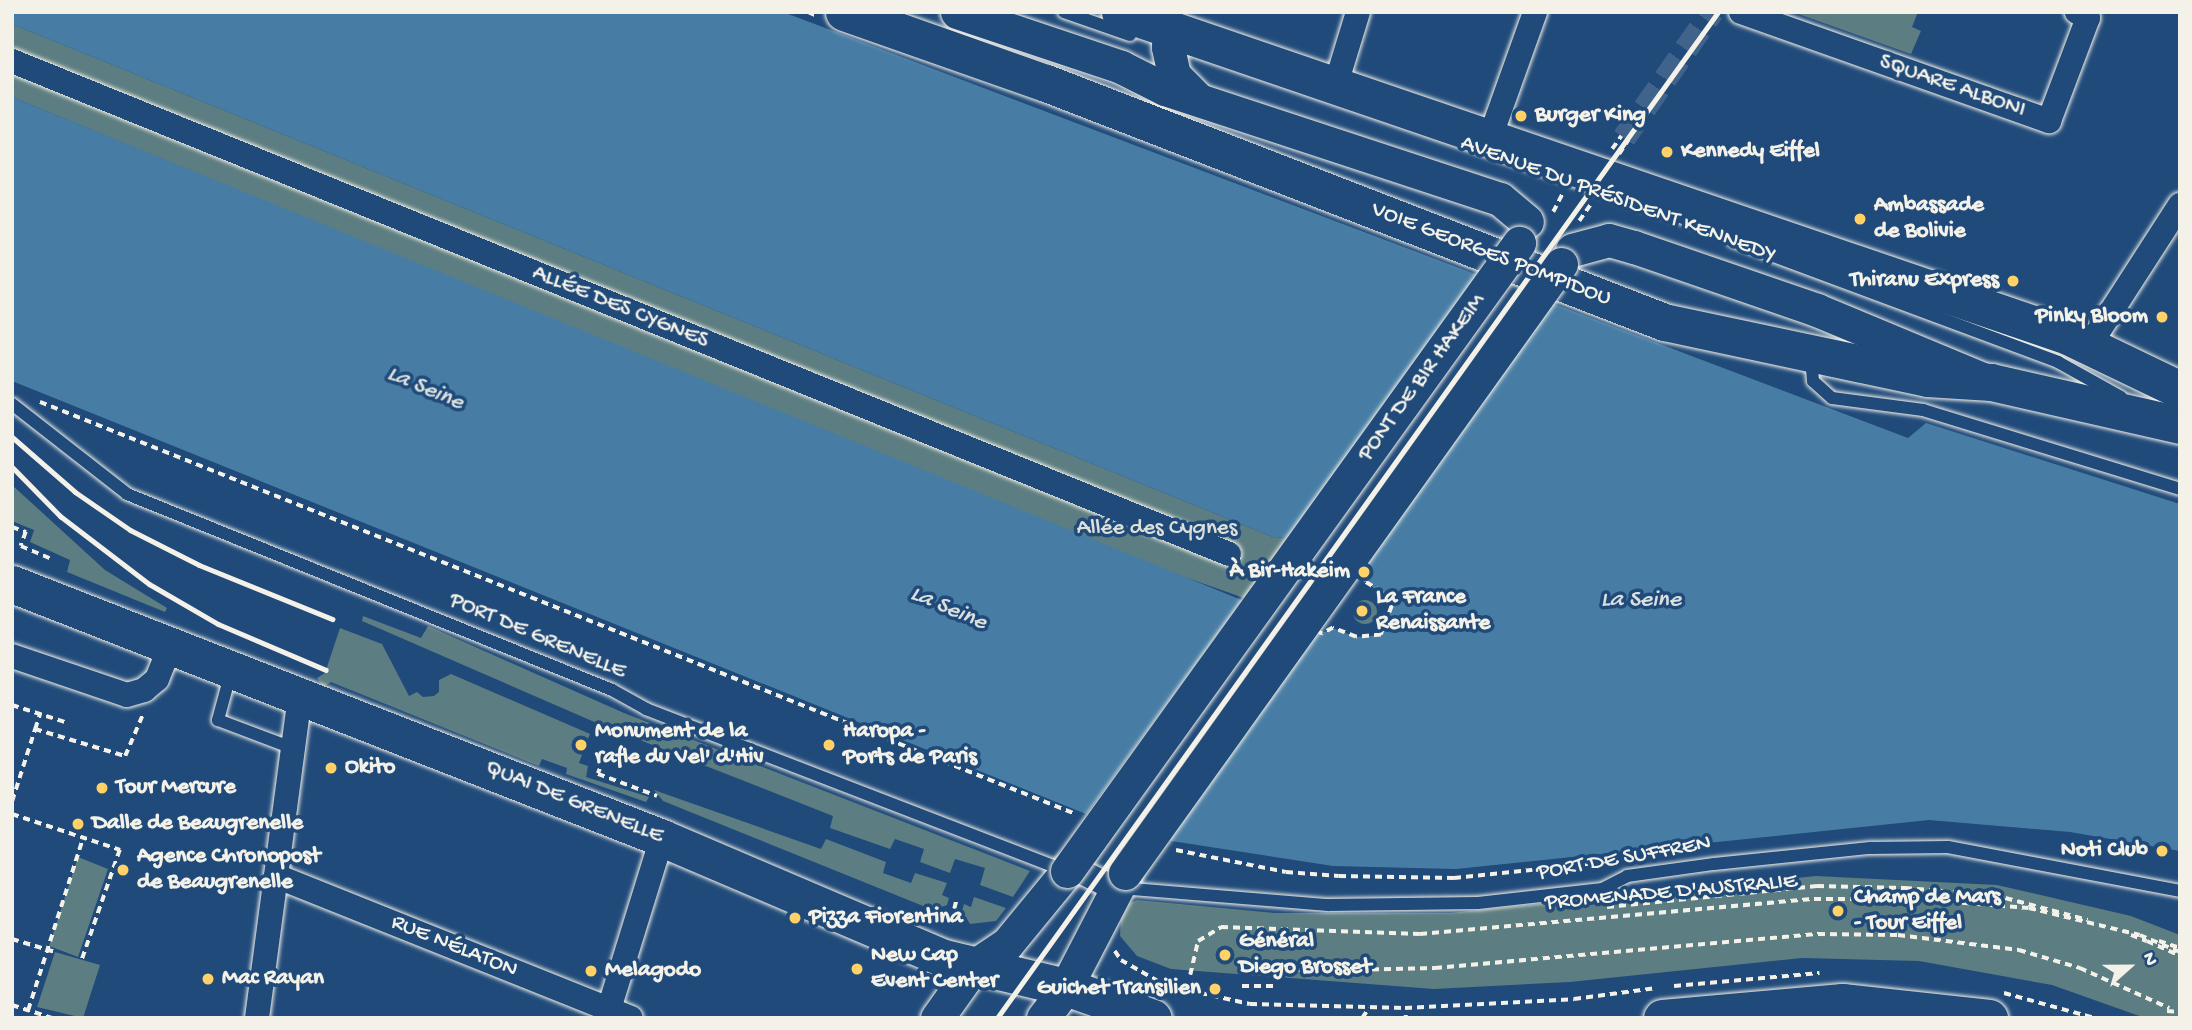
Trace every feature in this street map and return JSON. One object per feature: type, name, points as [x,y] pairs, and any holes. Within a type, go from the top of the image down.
[{"type":"main road","name":"VOIE GEORGES POMPIDOU","points":[[844,12],[1046,83],[1664,322],[1927,377],[1991,382],[2173,411]]},
{"type":"main road","points":[[897,12],[1046,83]]},
{"type":"main road","points":[[957,12],[1121,67],[1165,89],[1500,199],[1531,230],[1567,257],[1609,240],[1634,247],[1817,310],[1991,382]]},
{"type":"main road","points":[[1158,34],[1174,75],[1198,99]]},
{"type":"main road","name":"AVENUE DU PRÉSIDENT KENNEDY","points":[[1158,34],[1336,84],[2089,346],[2173,411]]},
{"type":"main road","name":"PONT DE BIR HAKEIM","points":[[974,966],[1007,944],[1067,871],[1531,230]]},
{"type":"main road","name":"PONT DE BIR HAKEIM","points":[[1043,1018],[1066,987],[1120,881],[1567,257]]},
{"type":"main road","name":"QUAI DE GRENELLE","points":[[12,583],[662,838],[974,966],[1066,987],[1153,1018]]},
{"type":"main road","points":[[937,1018],[974,966]]},
{"type":"main road","points":[[1662,1018],[1842,1002],[1989,1018]]},
{"type":"street","points":[[1336,84],[1358,12]]},
{"type":"street","points":[[1490,138],[1535,12]]},
{"type":"street","name":"SQUARE ALBONI","points":[[1741,12],[2049,121],[2088,18],[2077,12]]},
{"type":"street","name":"ALLÉE DES CYGNES","points":[[12,61],[1229,554]]},
{"type":"street","points":[[2089,346],[2180,205]]},
{"type":"street","points":[[12,656],[127,695],[144,690],[157,679],[170,647]]},
{"type":"street","points":[[257,1018],[300,697]]},
{"type":"street","points":[[620,1013],[662,838]]},
{"type":"street","points":[[1067,871],[1120,881]]},
{"type":"street","name":"RUE NÉLATON","points":[[276,876],[620,1013]]},
{"type":"lane","name":"AVENUE DU PRÉSIDENT KENNEDY","points":[[1064,12],[1158,34]]},
{"type":"lane","name":"AVENUE DU PRÉSIDENT KENNEDY","points":[[1409,127],[1631,203]]},
{"type":"lane","name":"AVENUE DU PRÉSIDENT KENNEDY","points":[[1722,236],[2058,362],[2173,411]]},
{"type":"lane","points":[[1811,354],[1813,381],[1832,398],[1923,410],[2180,489]]},
{"type":"lane","name":"PORT DE GRENELLE","points":[[12,404],[127,494],[612,690],[646,709],[1067,871]]},
{"type":"lane","points":[[232,669],[218,720],[292,748]]},
{"type":"lane","name":"PORT DE SUFFREN","points":[[1120,881],[1328,905],[1478,903],[1602,889],[1627,876],[1714,864],[1870,848],[1948,847],[2180,891]]},
{"type":"path","points":[[1612,149],[1621,136]]},
{"type":"path","points":[[1619,153],[1628,139]]},
{"type":"path","points":[[1531,230],[1564,190]]},
{"type":"path","points":[[33,400],[1086,818]]},
{"type":"path","points":[[12,527],[26,532],[21,546],[52,559]]},
{"type":"path","points":[[1363,566],[1366,582],[1381,591],[1392,606],[1381,635],[1362,638],[1333,628],[1322,634],[1316,631],[1339,598],[1363,566]]},
{"type":"path","points":[[12,705],[65,722]]},
{"type":"path","points":[[35,729],[125,756],[146,706]]},
{"type":"path","points":[[12,801],[40,714]]},
{"type":"path","points":[[600,769],[598,774],[657,796]]},
{"type":"path","points":[[12,814],[120,850],[82,960]]},
{"type":"path","points":[[28,1010],[83,838]]},
{"type":"path","points":[[1165,846],[1286,872],[1339,876],[1454,878],[1624,857]]},
{"type":"path","points":[[1596,908],[1817,886],[1905,888],[1994,895],[2064,912],[2180,952]]},
{"type":"path","name":"PROMENADE D'AUSTRALIE","points":[[1190,975],[1199,941],[1221,927],[1420,933],[1814,898],[1914,899],[2029,908],[2140,935],[2180,952]]},
{"type":"path","points":[[954,909],[957,901]]},
{"type":"path","points":[[1348,970],[1436,968],[1818,934],[1898,935],[2019,950],[2080,968],[2180,1012]]},
{"type":"path","points":[[12,939],[55,952]]},
{"type":"path","points":[[1108,941],[1130,966],[1165,985],[1220,999],[1369,1009],[1363,1018]]},
{"type":"path","points":[[2147,941],[2180,952]]},
{"type":"path","points":[[1126,973],[1130,966]]},
{"type":"path","points":[[1294,970],[1334,970]]},
{"type":"path","points":[[1242,986],[1278,986]]},
{"type":"path","points":[[12,1005],[52,1018]]},
{"type":"green space","points":[[1793,12],[1918,12],[1912,27],[1921,31],[1911,54]]},
{"type":"green space","name":"Allée des Cygnes","points":[[12,24],[1275,538],[1288,537],[1244,598],[1142,562],[12,97]]},
{"type":"green space","points":[[12,485],[105,570],[167,608],[165,612],[67,572],[70,560],[30,542],[34,530],[12,521]]},
{"type":"green space","points":[[1365,600],[1376,607],[1377,612],[1370,623],[1365,624],[1354,617],[1353,612],[1360,601]]},
{"type":"green space","points":[[363,616],[421,638],[428,626],[624,713],[1030,871],[1013,897],[980,885],[985,868],[955,859],[950,873],[920,862],[924,849],[895,839],[890,849],[830,828],[833,816],[599,724],[362,621]]},
{"type":"green space","points":[[340,628],[382,644],[409,696],[417,692],[423,697],[434,696],[439,692],[439,680],[451,674],[590,734],[587,741],[579,738],[575,747],[583,752],[579,763],[588,766],[586,777],[649,797],[646,802],[566,774],[567,768],[542,759],[539,766],[331,682],[323,687],[317,678],[325,673]]},
{"type":"green space","points":[[654,790],[821,849],[826,839],[886,862],[883,873],[911,883],[915,873],[947,883],[942,895],[949,898],[947,905],[933,910],[663,801]]},
{"type":"green space","points":[[78,857],[108,869],[78,957],[49,946]]},
{"type":"green space","points":[[1816,876],[1997,885],[2131,916],[2180,935],[2180,1018],[2145,1018],[2052,985],[1919,961],[1802,958],[1570,982],[1434,989],[1171,969],[1137,956],[1120,936],[1121,919],[1130,903],[1137,900],[1274,913],[1450,913]]},
{"type":"green space","points":[[974,897],[1006,908],[996,921],[970,924],[962,911],[964,904],[971,907]]},
{"type":"green space","points":[[55,952],[100,965],[83,1018],[37,1007]]},
{"type":"water","name":"La Seine","points":[[12,12],[783,12],[1908,438],[1926,423],[2180,504],[2180,851],[2070,832],[1929,820],[1456,869],[1333,866],[1165,840],[1086,814],[12,381],[12,97],[1322,633],[1333,628],[1356,637],[1380,635],[1392,606],[1389,600],[1366,582],[1366,572],[1288,537],[1275,538],[12,24]]},
{"type":"pier","points":[[1479,271],[1554,300],[1359,568],[1287,541]]},
{"type":"pier","points":[[1246,595],[1318,628],[1163,843],[1084,817]]},
{"type":"tunnel","points":[[1624,138],[1712,12]]},
{"type":"railway","points":[[997,1018],[1718,12]]},
{"type":"railway","points":[[12,437],[75,492],[130,530],[199,565],[332,619]]},
{"type":"railway","points":[[12,467],[60,516],[149,584],[218,624],[326,670]]},
{"type":"place","name":"Burger King","points":[[1521,116]]},
{"type":"place","name":"Kennedy Eiffel","points":[[1667,152]]},
{"type":"place","name":"Ambassade de Bolivie","points":[[1860,219]]},
{"type":"place","name":"Thiranu Express","points":[[2013,281]]},
{"type":"place","name":"Pinky Bloom","points":[[2162,317]]},
{"type":"place","name":"À Bir-Hakeim","points":[[1364,572]]},
{"type":"place","name":"La France Renaissante","points":[[1362,611]]},
{"type":"place","name":"Monument de la rafle du Vel' d'Hiv","points":[[581,745]]},
{"type":"place","name":"Haropa - Ports de Paris","points":[[829,745]]},
{"type":"place","name":"Okito","points":[[331,768]]},
{"type":"place","name":"Tour Mercure","points":[[102,788]]},
{"type":"place","name":"Dalle de Beaugrenelle","points":[[78,824]]},
{"type":"place","name":"Noti Club","points":[[2162,851]]},
{"type":"place","name":"Agence Chronopost de Beaugrenelle","points":[[123,870]]},
{"type":"place","name":"Champ de Mars - Tour Eiffel","points":[[1838,911]]},
{"type":"place","name":"Pizza Fiorentina","points":[[795,918]]},
{"type":"place","name":"Général Diego Brosset","points":[[1225,955]]},
{"type":"place","name":"New Cap Event Center","points":[[857,969]]},
{"type":"place","name":"Melagodo","points":[[591,971]]},
{"type":"place","name":"Mac Rayan","points":[[208,979]]},
{"type":"place","name":"Guichet Transilien","points":[[1215,989]]}]
